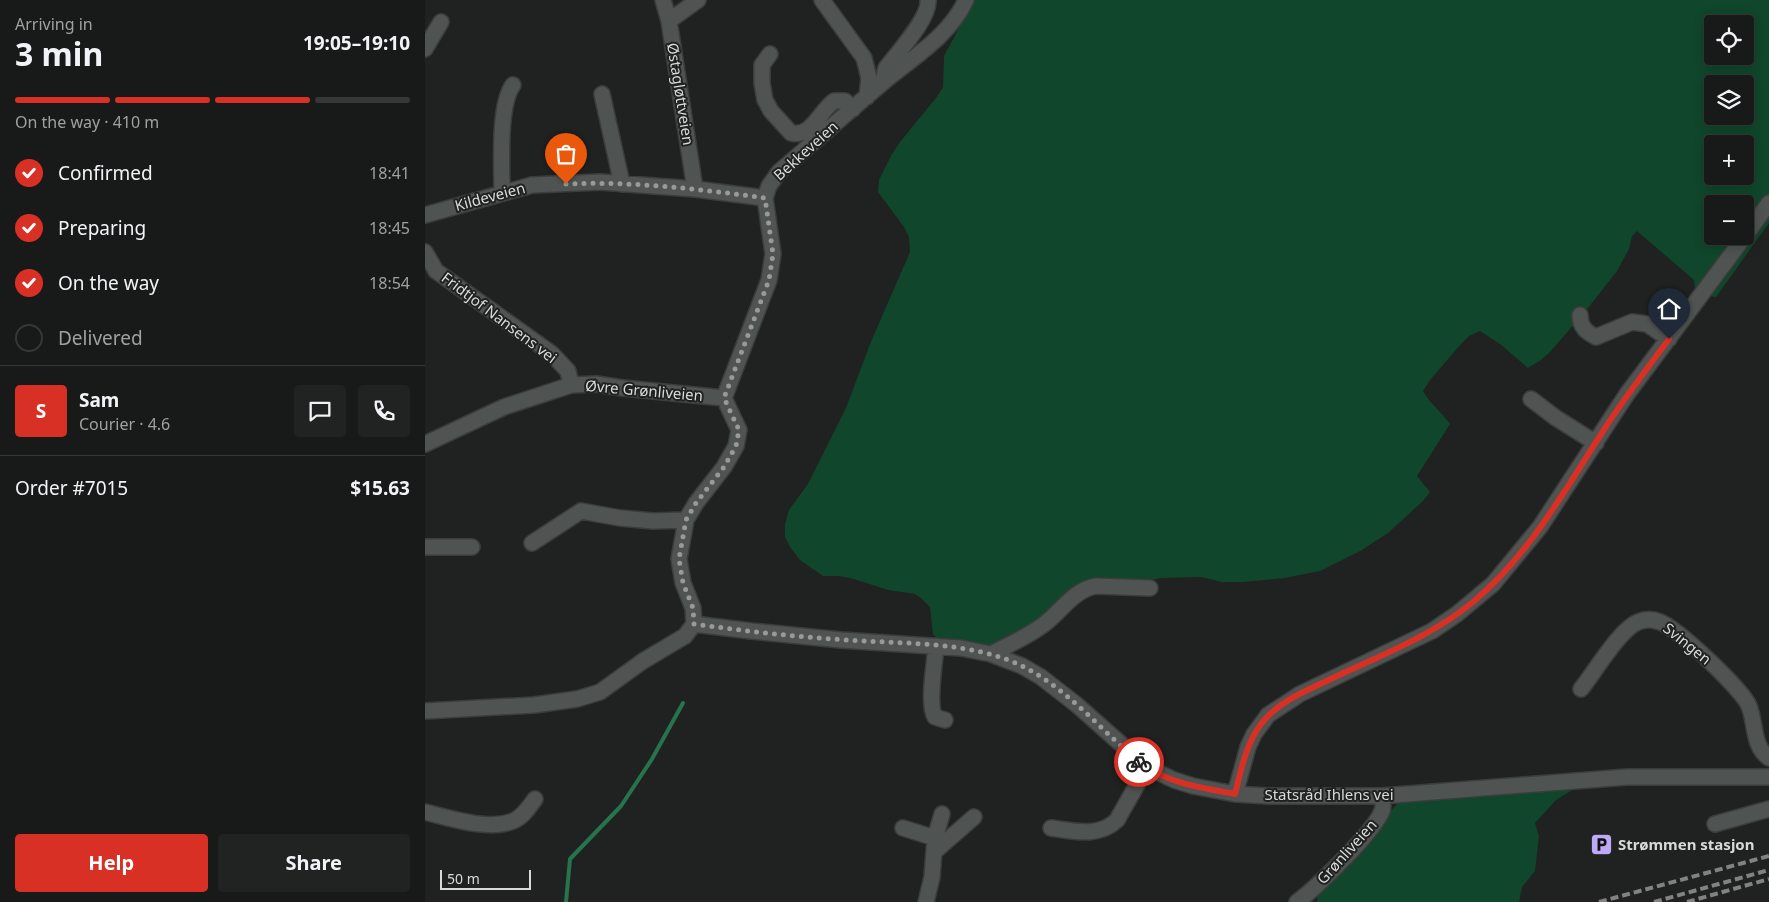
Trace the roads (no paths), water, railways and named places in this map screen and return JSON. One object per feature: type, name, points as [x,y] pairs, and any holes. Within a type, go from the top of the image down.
[{"type":"street","name":"Østagløttveien","points":[[663,0],[669,21],[695,189]]},
{"type":"street","points":[[669,21],[698,0]]},
{"type":"street","points":[[823,0],[863,58],[869,78],[867,97]]},
{"type":"street","points":[[885,80],[886,68],[922,22],[929,7],[928,0]]},
{"type":"street","name":"Bekkeveien","points":[[765,198],[769,186],[779,172],[885,80],[929,46],[953,22],[966,0]]},
{"type":"street","points":[[425,49],[441,22]]},
{"type":"street","points":[[770,54],[762,65],[762,83],[765,100],[771,111],[791,133],[799,134],[805,131],[834,101],[845,101],[853,109]]},
{"type":"street","points":[[502,193],[502,140],[507,93],[513,85]]},
{"type":"street","points":[[602,94],[622,184]]},
{"type":"street","name":"Kildeveien","points":[[425,214],[532,185],[600,182],[695,189],[765,198]]},
{"type":"street","points":[[425,711],[534,705],[577,699],[600,692],[643,661],[685,636],[694,624],[693,608],[683,583],[679,559],[686,520],[696,503],[724,467],[736,446],[739,430],[724,398],[769,280],[773,254],[765,198]]},
{"type":"street","points":[[1754,224],[1769,203]]},
{"type":"street","points":[[425,214],[425,220]]},
{"type":"street","points":[[1235,794],[1248,747],[1254,734],[1268,715],[1299,694],[1431,631],[1457,614],[1493,584],[1527,545],[1556,504],[1627,394],[1738,245]]},
{"type":"street","name":"Fridtjof Nansens vei","points":[[425,252],[436,271],[551,352],[568,371],[571,385]]},
{"type":"street","points":[[1580,315],[1580,323],[1586,332],[1596,337],[1632,322],[1647,324],[1669,339]]},
{"type":"street","name":"Øvre Grønliveien","points":[[425,444],[504,407],[571,385],[596,384],[724,398]]},
{"type":"street","points":[[1531,399],[1556,418],[1596,443]]},
{"type":"street","points":[[532,542],[581,511],[620,518],[653,521],[686,520]]},
{"type":"street","points":[[425,547],[473,547]]},
{"type":"street","points":[[991,654],[1045,624],[1088,587],[1150,588]]},
{"type":"street","name":"Svingen","points":[[1581,689],[1630,626],[1644,620],[1659,621],[1677,633],[1739,690],[1749,706],[1758,744],[1763,753],[1769,758]]},
{"type":"street","name":"Statsråd Ihlens vei","points":[[694,624],[751,631],[961,648],[991,654],[1041,676],[1147,767],[1174,780],[1193,786],[1235,794],[1268,796],[1382,796],[1627,777],[1769,777]]},
{"type":"street","points":[[936,646],[932,698],[933,714],[935,717],[945,720]]},
{"type":"street","points":[[1051,828],[1092,832],[1112,825],[1117,820],[1147,767]]},
{"type":"street","name":"Grønliveien","points":[[1297,902],[1315,887],[1371,827],[1381,813],[1382,796]]},
{"type":"street","points":[[425,812],[467,822],[495,824],[513,821],[525,812],[535,799]]},
{"type":"street","points":[[1715,824],[1769,809]]},
{"type":"street","points":[[926,902],[932,877],[934,845],[942,814]]},
{"type":"street","points":[[934,845],[974,817]]},
{"type":"street","points":[[903,828],[934,845]]},
{"type":"waterway","points":[[566,902],[570,859],[621,806],[652,759],[683,703]]},
{"type":"railway","points":[[1599,902],[1769,856]]},
{"type":"railway","points":[[1654,902],[1769,870]]},
{"type":"railway","points":[[1687,902],[1769,879]]},
{"type":"place","name":"Strømmen stasjon","points":[[1602,845]]}]
